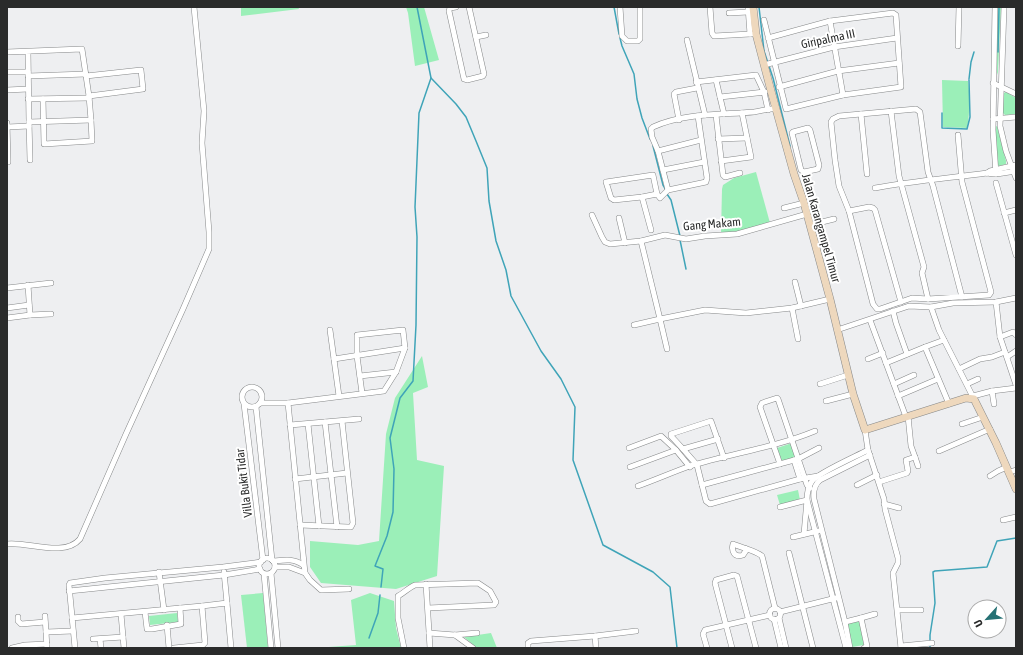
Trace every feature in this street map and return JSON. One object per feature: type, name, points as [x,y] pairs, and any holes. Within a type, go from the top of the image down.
[{"type":"street","points":[[7,544],[50,548],[66,547],[73,545],[80,539],[209,249],[202,143],[204,111],[194,7]]},
{"type":"street","points":[[456,7],[450,8],[448,11],[465,80],[484,76],[469,7]]},
{"type":"street","points":[[620,7],[622,36],[627,41],[638,41],[640,39],[640,7]]},
{"type":"street","points":[[710,7],[712,33],[714,36],[753,34]]},
{"type":"street","points":[[958,46],[959,7]]},
{"type":"street","points":[[995,7],[993,119],[996,172]]},
{"type":"street","points":[[1004,7],[1000,118],[1002,138],[1014,168],[1016,178]]},
{"type":"street","points":[[729,14],[750,9]]},
{"type":"street","name":"Jalan Karangampel Timur","points":[[750,9],[753,34],[768,64],[767,91],[776,108],[804,203],[830,299],[853,394],[865,430],[869,453],[879,482],[886,516],[898,558],[898,563],[893,573],[901,647]]},
{"type":"street","points":[[764,20],[768,38],[768,64],[780,87],[786,109],[843,95],[900,87],[896,15],[893,13],[830,21],[768,38]]},
{"type":"street","points":[[830,21],[843,95]]},
{"type":"street","points":[[476,37],[486,35]]},
{"type":"street","name":"Giripalma III","points":[[768,64],[834,46],[897,38]]},
{"type":"street","points":[[687,40],[697,88],[705,115]]},
{"type":"street","points":[[7,52],[82,49],[89,97],[92,141],[44,144],[43,99]]},
{"type":"street","points":[[28,52],[30,160]]},
{"type":"street","points":[[780,87],[838,71],[899,63]]},
{"type":"street","points":[[7,72],[28,74],[86,75],[141,70],[143,89],[89,97],[28,100]]},
{"type":"street","points":[[696,82],[756,75],[767,91],[768,110]]},
{"type":"street","points":[[716,80],[724,114]]},
{"type":"street","points":[[993,83],[1016,94]]},
{"type":"street","points":[[679,120],[674,94],[676,92],[697,88]]},
{"type":"street","points":[[7,90],[28,90]]},
{"type":"street","points":[[720,97],[767,91]]},
{"type":"street","points":[[667,191],[663,170],[658,151],[652,137],[651,129],[655,126],[698,116],[742,113],[776,108]]},
{"type":"street","points":[[958,135],[961,176],[992,292],[988,295],[962,297],[928,299],[912,298],[880,309],[875,307],[849,211],[839,186],[834,160],[831,122],[832,119],[839,116],[916,109],[920,112],[928,172],[962,297]]},
{"type":"street","points":[[891,111],[899,176],[924,267],[922,273],[928,299]]},
{"type":"street","points":[[721,161],[751,157],[742,113]]},
{"type":"street","points":[[861,114],[867,174]]},
{"type":"street","points":[[716,115],[724,176],[740,173]]},
{"type":"street","points":[[657,194],[614,200],[611,198],[606,182],[651,174],[654,176],[657,194],[660,198],[667,191],[706,182],[707,178],[698,116]]},
{"type":"street","points":[[993,119],[1016,117]]},
{"type":"street","points":[[7,127],[43,121],[91,120]]},
{"type":"street","points":[[7,123],[8,162]]},
{"type":"street","points":[[809,129],[819,168],[803,172],[797,155],[792,132],[809,129]]},
{"type":"street","points":[[718,139],[747,138]]},
{"type":"street","points":[[658,151],[701,140]]},
{"type":"street","points":[[790,156],[794,158],[797,155]]},
{"type":"street","points":[[663,170],[704,162]]},
{"type":"street","points":[[875,188],[930,179],[996,172],[1014,168]]},
{"type":"street","points":[[996,183],[1016,255]]},
{"type":"street","points":[[642,197],[651,230]]},
{"type":"street","points":[[784,208],[804,203]]},
{"type":"street","points":[[849,211],[869,207],[875,210],[901,302]]},
{"type":"street","points":[[1004,213],[1016,210]]},
{"type":"street","name":"Gang Makam","points":[[592,215],[605,242],[610,244],[641,241],[665,235],[686,239],[744,233],[807,214]]},
{"type":"street","points":[[619,218],[625,242]]},
{"type":"street","points":[[810,225],[834,219]]},
{"type":"street","points":[[641,241],[667,349]]},
{"type":"street","points":[[795,282],[801,306]]},
{"type":"street","points":[[7,288],[51,283]]},
{"type":"street","points":[[28,285],[30,315]]},
{"type":"street","points":[[837,330],[913,305],[931,307],[953,303],[996,302],[1016,298]]},
{"type":"street","points":[[634,325],[699,310],[715,310],[739,314],[792,308],[830,299]]},
{"type":"street","points":[[865,430],[966,398],[1016,386],[1000,337],[996,302]]},
{"type":"street","points":[[7,308],[29,305]]},
{"type":"street","points":[[931,307],[935,322],[1011,470],[1016,489]]},
{"type":"street","points":[[792,308],[798,338]]},
{"type":"street","points":[[893,311],[907,354]]},
{"type":"street","points":[[7,318],[50,314]]},
{"type":"street","points":[[870,320],[898,396],[907,416],[911,446],[918,466]]},
{"type":"street","points":[[330,330],[339,396]]},
{"type":"street","points":[[244,404],[250,407],[384,391],[396,372],[405,348],[403,330],[357,335],[357,356],[362,393]]},
{"type":"street","points":[[1000,337],[1013,332],[1016,335]]},
{"type":"street","points":[[886,363],[944,340]]},
{"type":"street","points":[[925,347],[950,404]]},
{"type":"street","points":[[334,359],[405,348]]},
{"type":"street","points":[[1007,357],[1016,351]]},
{"type":"street","points":[[959,369],[980,359],[992,357],[1005,352]]},
{"type":"street","points":[[868,359],[883,353]]},
{"type":"street","points":[[360,376],[396,372]]},
{"type":"street","points":[[894,384],[914,374]]},
{"type":"street","points":[[820,384],[848,375]]},
{"type":"street","points":[[898,396],[938,378]]},
{"type":"street","points":[[967,384],[978,378]]},
{"type":"street","name":"Villa Bukit Tidar","points":[[262,561],[244,404],[242,399],[243,393],[246,389],[251,387],[257,388],[261,392],[262,399],[258,405],[272,561]]},
{"type":"street","points":[[992,391],[994,404]]},
{"type":"street","points":[[826,401],[853,394]]},
{"type":"street","points":[[780,464],[775,445],[760,407],[762,403],[775,398],[778,399],[793,440],[796,459],[803,479],[811,489],[839,597],[850,648]]},
{"type":"street","points":[[288,402],[304,555],[302,572]]},
{"type":"street","points":[[962,424],[983,417]]},
{"type":"street","points":[[290,425],[359,419]]},
{"type":"street","points":[[300,525],[351,527],[353,523],[342,421]]},
{"type":"street","points":[[724,458],[712,422],[710,421],[670,434],[697,465],[706,501],[710,504],[819,476],[869,453]]},
{"type":"street","points":[[325,422],[337,527]]},
{"type":"street","points":[[308,424],[319,526]]},
{"type":"street","points":[[939,451],[990,429]]},
{"type":"street","points":[[638,486],[690,466],[793,440],[815,431]]},
{"type":"street","points":[[629,448],[660,436],[676,450],[690,466]]},
{"type":"street","points":[[683,449],[718,439]]},
{"type":"street","points":[[702,485],[796,459],[819,448]]},
{"type":"street","points":[[630,467],[676,450]]},
{"type":"street","points":[[811,489],[820,480],[869,453]]},
{"type":"street","points":[[879,482],[907,473],[906,460],[915,457]]},
{"type":"street","points":[[990,476],[998,471],[1011,470]]},
{"type":"street","points":[[296,479],[348,473]]},
{"type":"street","points":[[857,485],[876,475]]},
{"type":"street","points":[[804,534],[807,500],[812,482],[819,476]]},
{"type":"street","points":[[780,507],[807,500]]},
{"type":"street","points":[[807,500],[846,648]]},
{"type":"street","points":[[884,504],[899,508]]},
{"type":"street","points":[[1003,520],[1016,517]]},
{"type":"street","points":[[793,537],[822,530]]},
{"type":"street","points":[[747,549],[759,554],[774,608],[778,609],[780,612]]},
{"type":"street","points":[[789,553],[813,648]]},
{"type":"street","points":[[75,648],[69,584],[159,572],[223,567],[268,559],[272,561],[293,560],[298,561],[303,565]]},
{"type":"street","points":[[262,561],[259,566],[262,571],[271,648]]},
{"type":"street","points":[[272,561],[275,567]]},
{"type":"street","points":[[223,567],[231,648]]},
{"type":"street","points":[[275,567],[290,567],[302,572],[321,590],[349,589]]},
{"type":"street","points":[[275,567],[271,573],[278,648]]},
{"type":"street","points":[[69,591],[262,571],[271,573]]},
{"type":"street","points":[[159,572],[164,610]]},
{"type":"street","points":[[732,648],[715,583],[716,580],[734,575],[737,576],[756,648]]},
{"type":"street","points":[[404,648],[398,618],[398,596],[407,588],[415,585],[426,584],[478,583],[490,591],[496,602],[494,605],[428,608]]},
{"type":"street","points":[[426,584],[430,648]]},
{"type":"street","points":[[780,612],[839,597]]},
{"type":"street","points":[[72,618],[227,603]]},
{"type":"street","points":[[174,648],[203,645],[205,643],[202,606]]},
{"type":"street","points":[[145,612],[147,629],[181,624],[180,608]]},
{"type":"street","points":[[770,615],[770,611],[774,608]]},
{"type":"street","points":[[898,610],[921,610]]},
{"type":"street","points":[[780,612],[781,615],[777,619],[781,648]]},
{"type":"street","points":[[121,614],[124,648]]},
{"type":"street","points":[[845,622],[875,614]]},
{"type":"street","points":[[707,648],[703,634],[705,630],[770,615],[777,619],[786,648]]},
{"type":"street","points":[[12,648],[25,646],[47,646],[45,616]]},
{"type":"street","points":[[18,617],[18,621],[21,624],[45,622]]},
{"type":"street","points":[[861,618],[867,646],[864,648]]},
{"type":"street","points":[[167,625],[169,648]]},
{"type":"street","points":[[46,632],[73,631]]},
{"type":"street","points":[[528,648],[528,643],[531,641],[636,631]]},
{"type":"street","points":[[429,633],[477,633]]},
{"type":"street","points":[[455,634],[473,648]]},
{"type":"street","points":[[595,636],[596,648]]},
{"type":"street","points":[[93,639],[123,637]]},
{"type":"street","points":[[100,638],[101,648]]},
{"type":"street","points":[[901,647],[930,643]]},
{"type":"green space","points":[[241,7],[298,7],[299,9],[241,16]]},
{"type":"green space","points":[[406,7],[424,7],[439,60],[415,66]]},
{"type":"green space","points":[[997,7],[1001,7],[997,75]]},
{"type":"green space","points":[[942,80],[968,81],[969,116],[967,128],[943,127]]},
{"type":"green space","points":[[1006,92],[1016,98],[1016,114],[1005,115],[1002,112],[1002,94]]},
{"type":"green space","points":[[997,126],[1006,161],[1006,164],[999,166],[995,127]]},
{"type":"green space","points":[[756,172],[770,223],[745,231],[721,233],[723,185],[734,178]]},
{"type":"green space","points":[[422,356],[428,387],[413,393],[417,460],[444,466],[437,576],[396,589],[321,583],[310,567],[310,541],[358,545],[379,541],[386,434],[395,398]]},
{"type":"green space","points":[[792,443],[796,458],[782,461],[777,448]]},
{"type":"green space","points":[[798,490],[800,500],[780,505],[777,495]]},
{"type":"green space","points":[[263,593],[268,648],[247,648],[241,595]]},
{"type":"green space","points":[[370,593],[394,601],[396,628],[401,648],[315,648],[356,645],[351,600]]},
{"type":"green space","points":[[177,613],[178,622],[150,625],[149,616]]},
{"type":"green space","points":[[859,620],[864,645],[852,647],[847,623]]},
{"type":"green space","points":[[491,633],[497,648],[477,648],[464,637]]},
{"type":"waterway","points":[[381,587],[383,569],[375,566],[387,536],[393,512],[394,469],[390,438],[400,398],[413,381],[416,325],[417,237],[415,207],[419,113],[431,78],[417,7]]},
{"type":"waterway","points":[[614,7],[619,34]]},
{"type":"waterway","points":[[759,7],[764,51],[773,78],[790,146]]},
{"type":"waterway","points":[[998,52],[999,7]]},
{"type":"waterway","points":[[620,38],[634,74],[637,99],[650,139]]},
{"type":"waterway","points":[[969,79],[974,52]]},
{"type":"waterway","points":[[431,78],[456,104],[466,117],[487,168],[489,201],[496,241],[506,270],[511,296],[541,351],[561,379],[575,407],[573,460],[603,545],[653,572],[670,587],[677,648]]},
{"type":"waterway","points":[[942,113],[942,128],[967,129],[970,117],[969,80]]},
{"type":"waterway","points":[[653,146],[663,185],[666,190]]},
{"type":"waterway","points":[[667,194],[671,200],[680,236]]},
{"type":"waterway","points":[[808,205],[811,213]]},
{"type":"waterway","points":[[680,240],[686,269]]},
{"type":"waterway","points":[[930,648],[930,635],[935,603],[933,572],[987,567],[997,541],[1016,538]]},
{"type":"waterway","points":[[369,638],[378,613],[380,595]]}]
